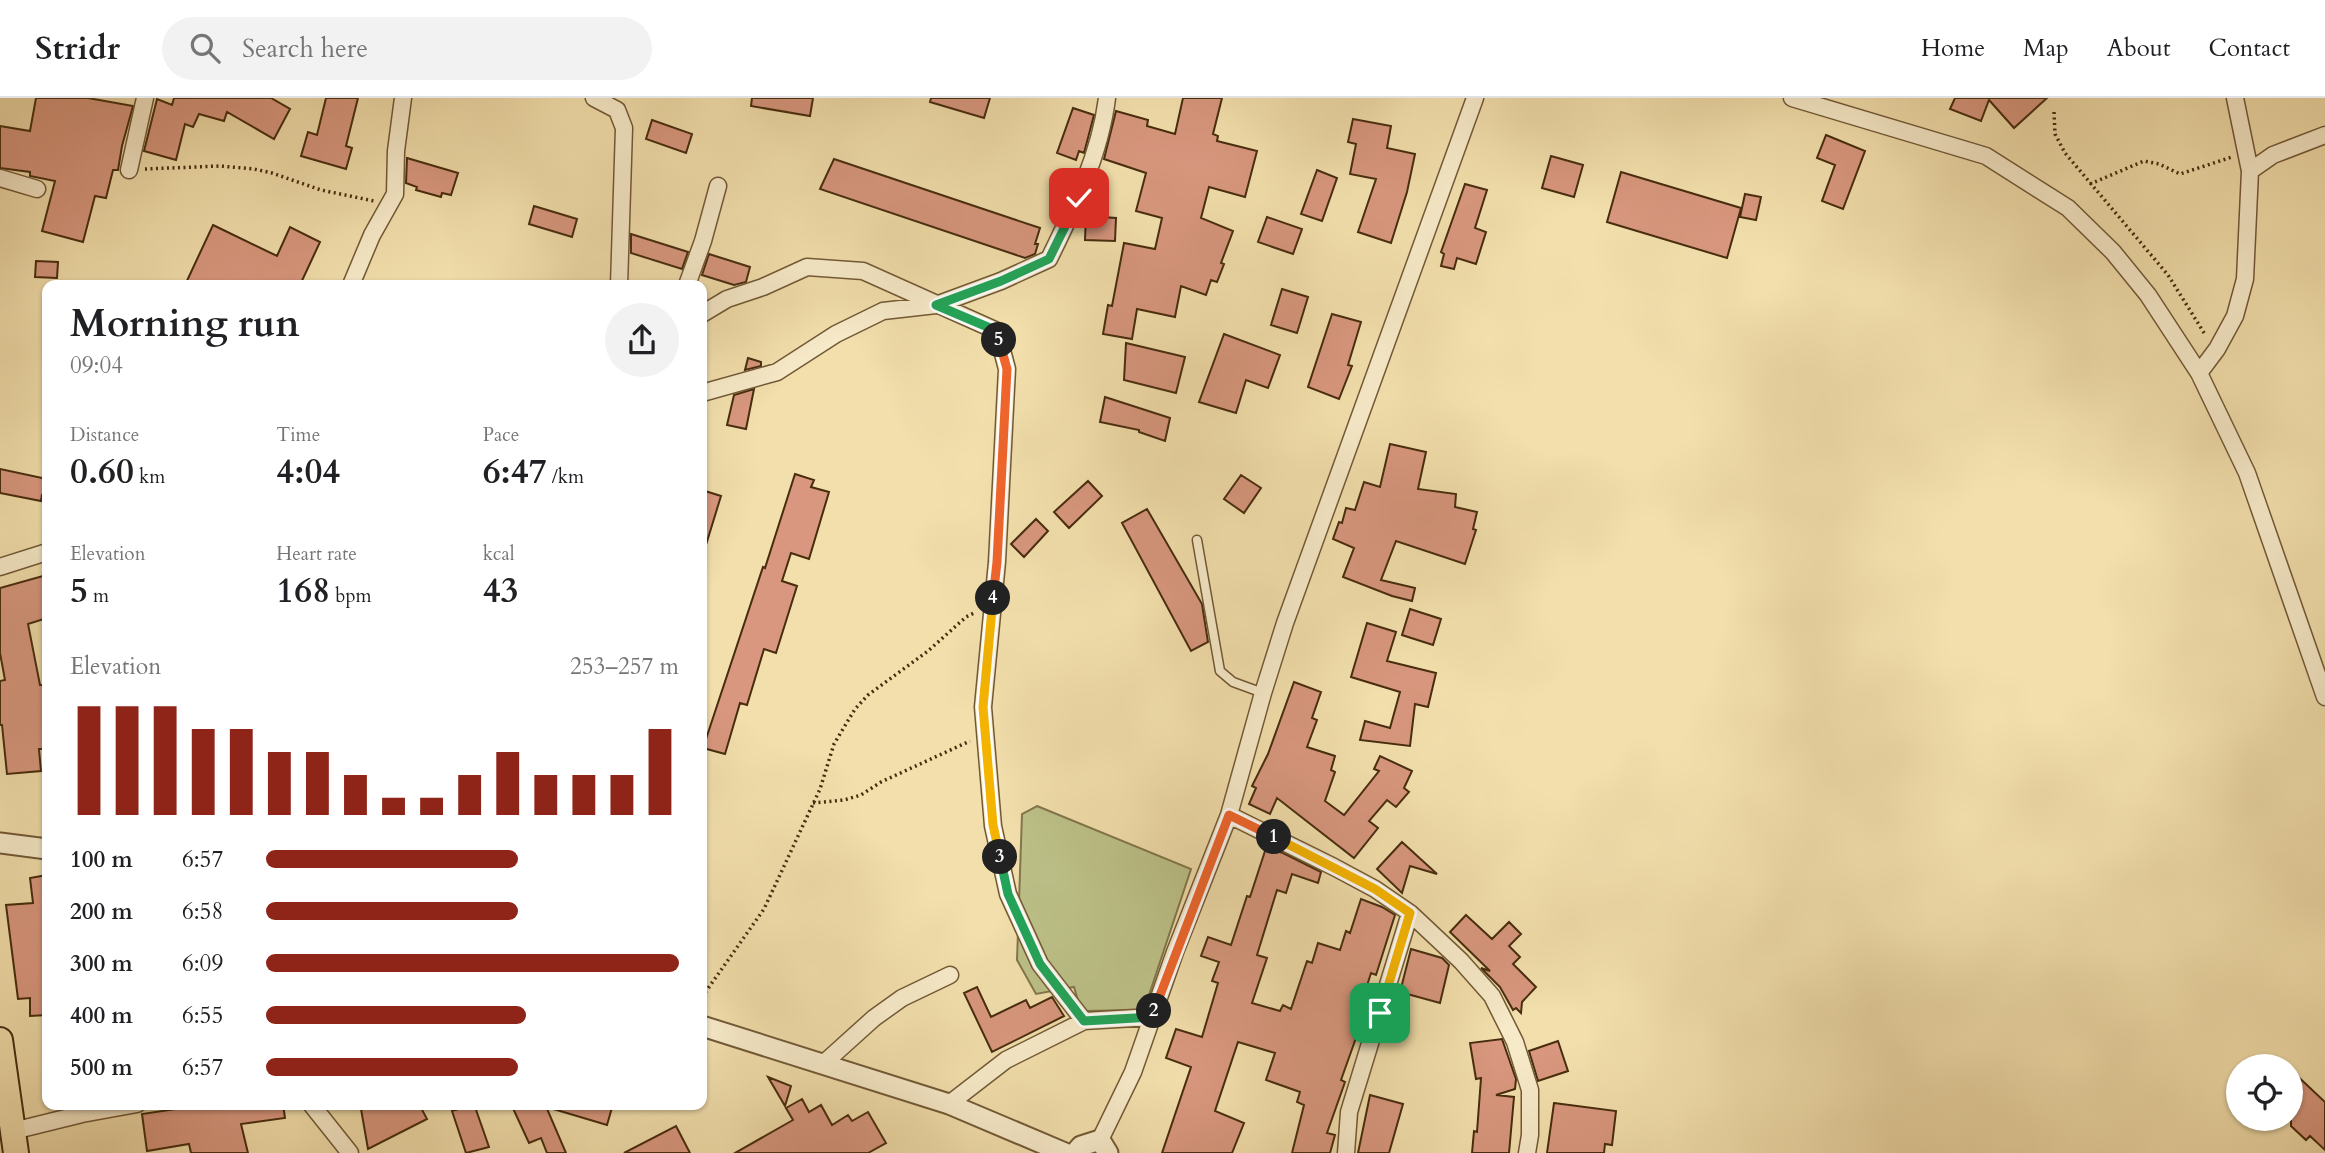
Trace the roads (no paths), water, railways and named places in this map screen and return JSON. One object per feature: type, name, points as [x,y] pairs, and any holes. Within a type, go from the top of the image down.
[{"type":"main road","points":[[0,1040],[15,1142]]},
{"type":"street","points":[[129,170],[145,98]]},
{"type":"street","points":[[353,280],[372,235],[395,194],[396,151],[403,98]]},
{"type":"street","points":[[594,98],[617,110],[624,128],[619,280]]},
{"type":"street","points":[[707,392],[777,372],[836,334],[883,312],[936,305],[1001,281],[1049,259],[1079,198],[1104,122],[1107,98]]},
{"type":"street","points":[[1075,1153],[1081,1146],[1104,1147],[1133,1072],[1229,815],[1263,693],[1286,623],[1475,98]]},
{"type":"street","points":[[1792,98],[1986,156],[2068,208],[2113,252],[2148,295],[2199,373],[2247,473],[2325,697]]},
{"type":"street","points":[[2199,373],[2217,349],[2235,316],[2245,279],[2250,171],[2235,98]]},
{"type":"street","points":[[2250,171],[2273,155],[2325,135]]},
{"type":"street","points":[[0,178],[37,189]]},
{"type":"street","points":[[689,280],[718,186]]},
{"type":"street","points":[[707,311],[727,299],[763,287],[807,267],[863,271],[997,331],[1007,369],[997,562],[983,707],[993,825],[1008,894],[1040,964],[1084,1021]]},
{"type":"street","points":[[0,566],[42,553]]},
{"type":"street","points":[[1229,815],[1375,889],[1410,913],[1461,961],[1492,996],[1515,1042],[1530,1090],[1530,1135],[1527,1153]]},
{"type":"street","points":[[0,843],[42,848]]},
{"type":"street","points":[[1346,1153],[1349,1112],[1410,913]]},
{"type":"street","points":[[823,1064],[874,1018],[902,999],[950,975]]},
{"type":"street","points":[[949,1104],[1006,1060],[1084,1021],[1152,1017]]},
{"type":"street","points":[[707,1028],[949,1104],[1065,1153]]},
{"type":"street","points":[[15,1142],[82,1114],[104,1110]]},
{"type":"street","points":[[316,1110],[350,1153]]},
{"type":"lane","points":[[1197,540],[1220,671],[1233,682],[1263,693]]}]
